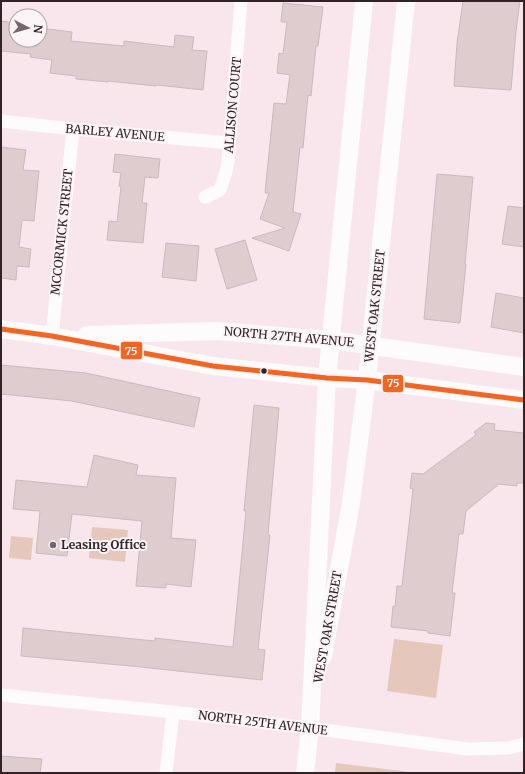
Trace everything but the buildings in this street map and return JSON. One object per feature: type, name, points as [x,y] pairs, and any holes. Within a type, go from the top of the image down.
[{"type":"main road","name":"WEST OAK STREET","points":[[305,773],[310,728],[327,378],[364,1]]},
{"type":"main road","name":"WEST OAK STREET","points":[[310,728],[351,503],[371,346],[406,1]]},
{"type":"main road","name":"NORTH 27TH AVENUE","points":[[1,329],[52,336],[213,366],[327,378],[367,380],[524,400]]},
{"type":"main road","name":"NORTH 27TH AVENUE","points":[[52,336],[217,331],[331,340],[524,367]]},
{"type":"street","name":"ALLISON COURT","points":[[204,197],[220,190],[227,167],[241,1]]},
{"type":"street","name":"BARLEY AVENUE","points":[[1,121],[229,143]]},
{"type":"street","name":"MCCORMICK STREET","points":[[52,336],[72,129]]},
{"type":"street","name":"NORTH 25TH AVENUE","points":[[1,695],[173,712],[468,749],[509,748],[524,744]]},
{"type":"street","points":[[166,773],[173,712]]},
{"type":"shaded area","points":[[92,527],[128,530],[125,562],[89,558]]},
{"type":"shaded area","points":[[11,536],[33,538],[31,560],[9,558]]},
{"type":"shaded area","points":[[394,639],[443,645],[436,698],[387,691]]},
{"type":"shaded area","points":[[336,763],[410,772],[444,773],[335,773]]},
{"type":"transit line","name":"75","points":[[1,329],[52,336],[213,366],[327,378],[367,380],[524,400]]},
{"type":"place","name":"Leasing Office","points":[[53,545]]}]
